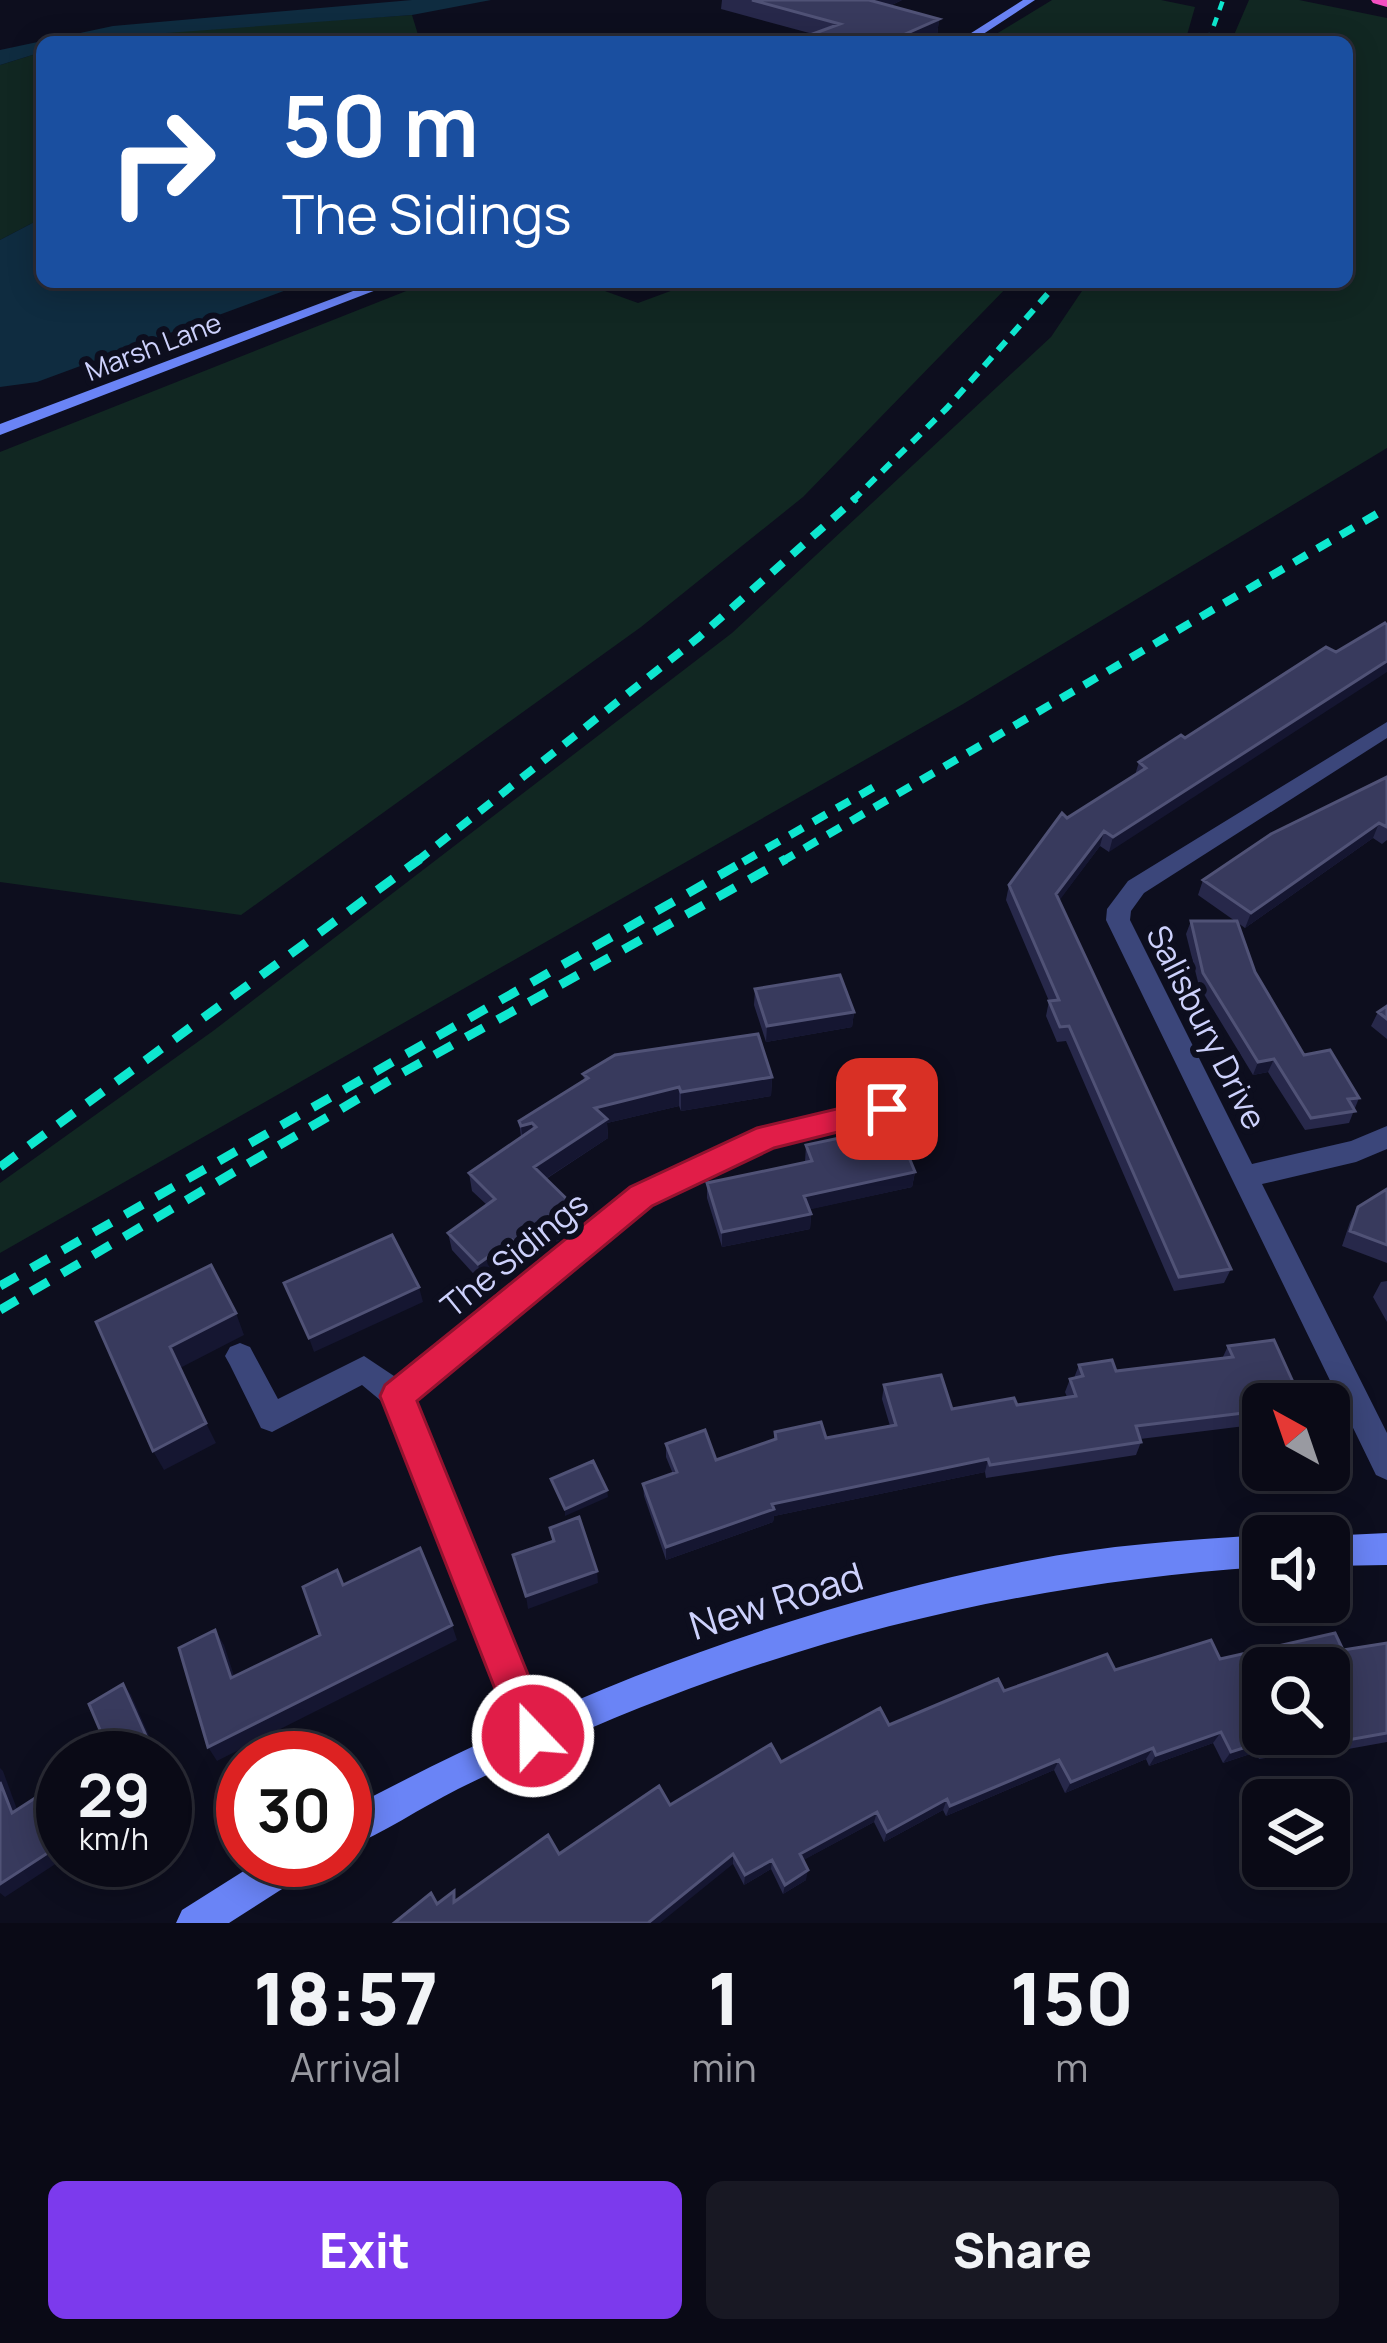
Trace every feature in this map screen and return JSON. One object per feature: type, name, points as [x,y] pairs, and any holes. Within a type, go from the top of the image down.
[{"type":"main road","points":[[973,36],[1030,0]]},
{"type":"main road","name":"Marsh Lane","points":[[0,430],[374,288]]},
{"type":"main road","points":[[1350,1550],[1387,1549]]},
{"type":"main road","name":"New Road","points":[[372,1817],[533,1736],[778,1641],[949,1595],[1099,1565],[1242,1553]]},
{"type":"main road","points":[[195,1923],[252,1887]]},
{"type":"street","name":"Salisbury Drive","points":[[1387,729],[1136,887],[1119,909],[1121,932],[1387,1465]]},
{"type":"street","name":"The Sidings","points":[[398,1396],[641,1196],[768,1137],[887,1109]]},
{"type":"street","points":[[1245,1177],[1356,1151],[1387,1137]]},
{"type":"street","points":[[240,1356],[272,1418],[364,1369],[398,1396],[533,1736]]},
{"type":"green space","points":[[1052,0],[1161,0],[1195,7],[1187,36],[993,36]]},
{"type":"green space","points":[[1249,0],[1299,0],[1387,18],[1387,448],[963,704],[0,1253],[0,1183],[213,1031],[732,633],[1051,337],[1084,288],[1353,288],[1353,36],[1234,36]]},
{"type":"green space","points":[[412,15],[418,36],[126,36]]},
{"type":"green space","points":[[36,54],[36,221],[0,240],[0,65]]},
{"type":"green space","points":[[414,288],[597,288],[638,303],[679,288],[1006,288],[803,497],[641,627],[241,915],[0,882],[0,452]]},
{"type":"water","points":[[412,0],[491,0],[412,15],[66,36],[113,26]]},
{"type":"water","points":[[36,42],[36,54],[0,65],[0,50]]},
{"type":"water","points":[[36,221],[36,288],[292,288],[37,382],[0,387],[0,240]]},
{"type":"building","points":[[752,0],[869,0],[939,19],[901,36],[807,36],[840,24]]},
{"type":"building","points":[[1385,623],[1387,661],[1113,837],[1104,831],[1056,894],[1231,1269],[1179,1277],[1069,1026],[1060,1027],[1049,1001],[1059,1000],[1009,885],[1062,813],[1067,818],[1146,768],[1139,762],[1181,735],[1185,738],[1326,647],[1336,652]]},
{"type":"building","points":[[1387,777],[1387,827],[1379,823],[1251,913],[1203,880],[1271,834]]},
{"type":"building","points":[[1191,921],[1237,921],[1255,972],[1304,1055],[1330,1050],[1359,1098],[1348,1099],[1355,1111],[1311,1118],[1274,1059],[1258,1062],[1203,973]]},
{"type":"building","points":[[840,975],[854,1012],[767,1026],[755,989]]},
{"type":"building","points":[[758,1034],[772,1077],[681,1092],[679,1087],[595,1108],[607,1119],[534,1167],[576,1208],[522,1250],[512,1240],[478,1264],[448,1233],[495,1199],[469,1173],[536,1127],[532,1123],[521,1126],[519,1121],[588,1078],[583,1074],[615,1055]]},
{"type":"building","points":[[896,1126],[915,1172],[804,1196],[811,1214],[722,1232],[707,1183],[812,1161],[806,1145]]},
{"type":"building","points":[[1387,1189],[1387,1245],[1350,1231],[1358,1207]]},
{"type":"building","points":[[392,1235],[419,1287],[309,1338],[284,1283]]},
{"type":"building","points":[[211,1265],[236,1313],[170,1347],[206,1423],[153,1451],[96,1322]]},
{"type":"building","points":[[1274,1340],[1293,1383],[1242,1383],[1242,1413],[1136,1426],[1141,1442],[990,1465],[988,1459],[772,1504],[774,1509],[666,1547],[643,1484],[677,1472],[666,1444],[705,1430],[716,1460],[776,1439],[775,1432],[821,1422],[826,1438],[896,1425],[884,1385],[941,1375],[952,1409],[1014,1398],[1017,1405],[1076,1396],[1070,1379],[1083,1376],[1079,1365],[1112,1360],[1116,1371],[1233,1357],[1228,1346]]},
{"type":"building","points":[[593,1461],[607,1490],[565,1509],[551,1479]]},
{"type":"building","points":[[579,1517],[597,1571],[526,1596],[513,1555],[554,1541],[550,1528]]},
{"type":"building","points":[[420,1548],[452,1625],[240,1731],[216,1731],[216,1743],[208,1747],[179,1648],[215,1630],[231,1678],[320,1635],[303,1587],[337,1570],[343,1585]]},
{"type":"building","points":[[1335,1633],[1342,1647],[1273,1647]]},
{"type":"building","points":[[1211,1640],[1220,1659],[1242,1654],[1242,1748],[1231,1752],[1221,1732],[1156,1755],[1153,1748],[1071,1782],[1059,1760],[950,1806],[947,1799],[887,1832],[877,1812],[800,1854],[808,1870],[785,1885],[772,1860],[745,1875],[733,1854],[648,1923],[394,1923],[431,1893],[437,1904],[454,1891],[454,1902],[548,1835],[559,1854],[659,1786],[670,1805],[771,1744],[781,1762],[880,1708],[889,1725],[998,1679],[1004,1691],[1107,1654],[1115,1670]]},
{"type":"building","points":[[1387,1643],[1387,1733],[1350,1740],[1350,1649]]},
{"type":"building","points":[[123,1684],[144,1731],[100,1731],[89,1704]]},
{"type":"building","points":[[0,1782],[12,1813],[36,1797],[36,1861],[0,1884]]},
{"type":"railway","points":[[1210,36],[1223,0]]},
{"type":"railway","points":[[852,501],[947,408],[1053,288]]},
{"type":"railway","points":[[417,861],[699,637],[856,498]]},
{"type":"railway","points":[[781,862],[1387,508]]},
{"type":"railway","points":[[743,862],[881,783]]},
{"type":"railway","points":[[0,1286],[748,859]]},
{"type":"railway","points":[[0,1310],[402,1073],[786,859]]},
{"type":"railway","points":[[0,1167],[417,861]]},
{"type":"route","points":[[533,1736],[398,1396],[641,1196],[768,1137],[887,1109]]}]
